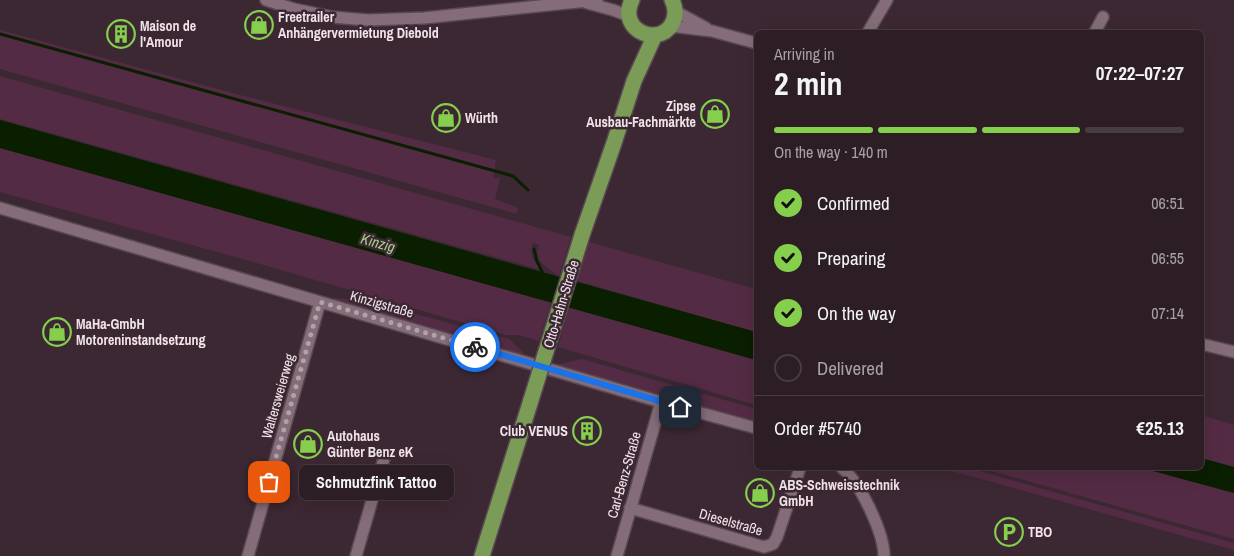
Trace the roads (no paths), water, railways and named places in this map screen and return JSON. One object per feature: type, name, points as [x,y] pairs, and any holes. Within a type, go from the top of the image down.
[{"type":"main road","points":[[632,0],[628,9],[629,16],[634,27],[643,34],[655,35],[665,31],[670,26],[674,17],[673,5]]},
{"type":"main road","name":"Otto-Hahn-Straße","points":[[634,81],[638,31]]},
{"type":"main road","name":"Otto-Hahn-Straße","points":[[482,556],[582,235],[634,81],[655,35]]},
{"type":"street","points":[[266,0],[294,9],[332,17],[368,20],[424,18],[597,0]]},
{"type":"street","points":[[869,30],[887,0]]},
{"type":"street","points":[[585,2],[629,16]]},
{"type":"street","points":[[673,5],[712,31]]},
{"type":"street","points":[[1096,30],[1104,18]]},
{"type":"street","points":[[670,26],[712,31],[754,42]]},
{"type":"street","name":"Kinzigstraße","points":[[0,208],[661,402],[754,427]]},
{"type":"street","name":"Waltersweierweg","points":[[248,556],[320,302]]},
{"type":"street","points":[[1204,345],[1234,352]]},
{"type":"street","name":"Carl-Benz-Straße","points":[[616,556],[661,402]]},
{"type":"street","points":[[356,556],[385,455]]},
{"type":"street","name":"Dieselstraße","points":[[630,508],[764,547],[773,544],[777,537],[799,470]]},
{"type":"street","points":[[845,470],[861,491],[871,510],[878,527],[884,556]]},
{"type":"water","name":"Kinzig","points":[[0,120],[754,331],[754,359],[0,148]]},
{"type":"water","points":[[1204,459],[1234,467],[1234,493],[1149,470],[1204,470]]},
{"type":"waterway","points":[[0,34],[513,176],[528,190]]},
{"type":"waterway","points":[[534,249],[543,274]]},
{"type":"place","name":"Freetrailer Anhängervermietung Diebold","points":[[259,25]]},
{"type":"place","name":"Maison de l'Amour","points":[[121,34]]},
{"type":"place","name":"Zipse Ausbau-Fachmärkte","points":[[715,114]]},
{"type":"place","name":"Würth","points":[[446,118]]},
{"type":"place","name":"MaHa-GmbH Motoreninstandsetzung","points":[[57,332]]},
{"type":"place","name":"Club VENUS","points":[[587,431]]},
{"type":"place","name":"Autohaus Günter Benz eK","points":[[308,444]]},
{"type":"place","name":"Schmutzfink Tattoo","points":[[269,482]]},
{"type":"place","name":"ABS-Schweisstechnik GmbH","points":[[760,493]]},
{"type":"place","name":"TBO","points":[[1009,532]]}]
